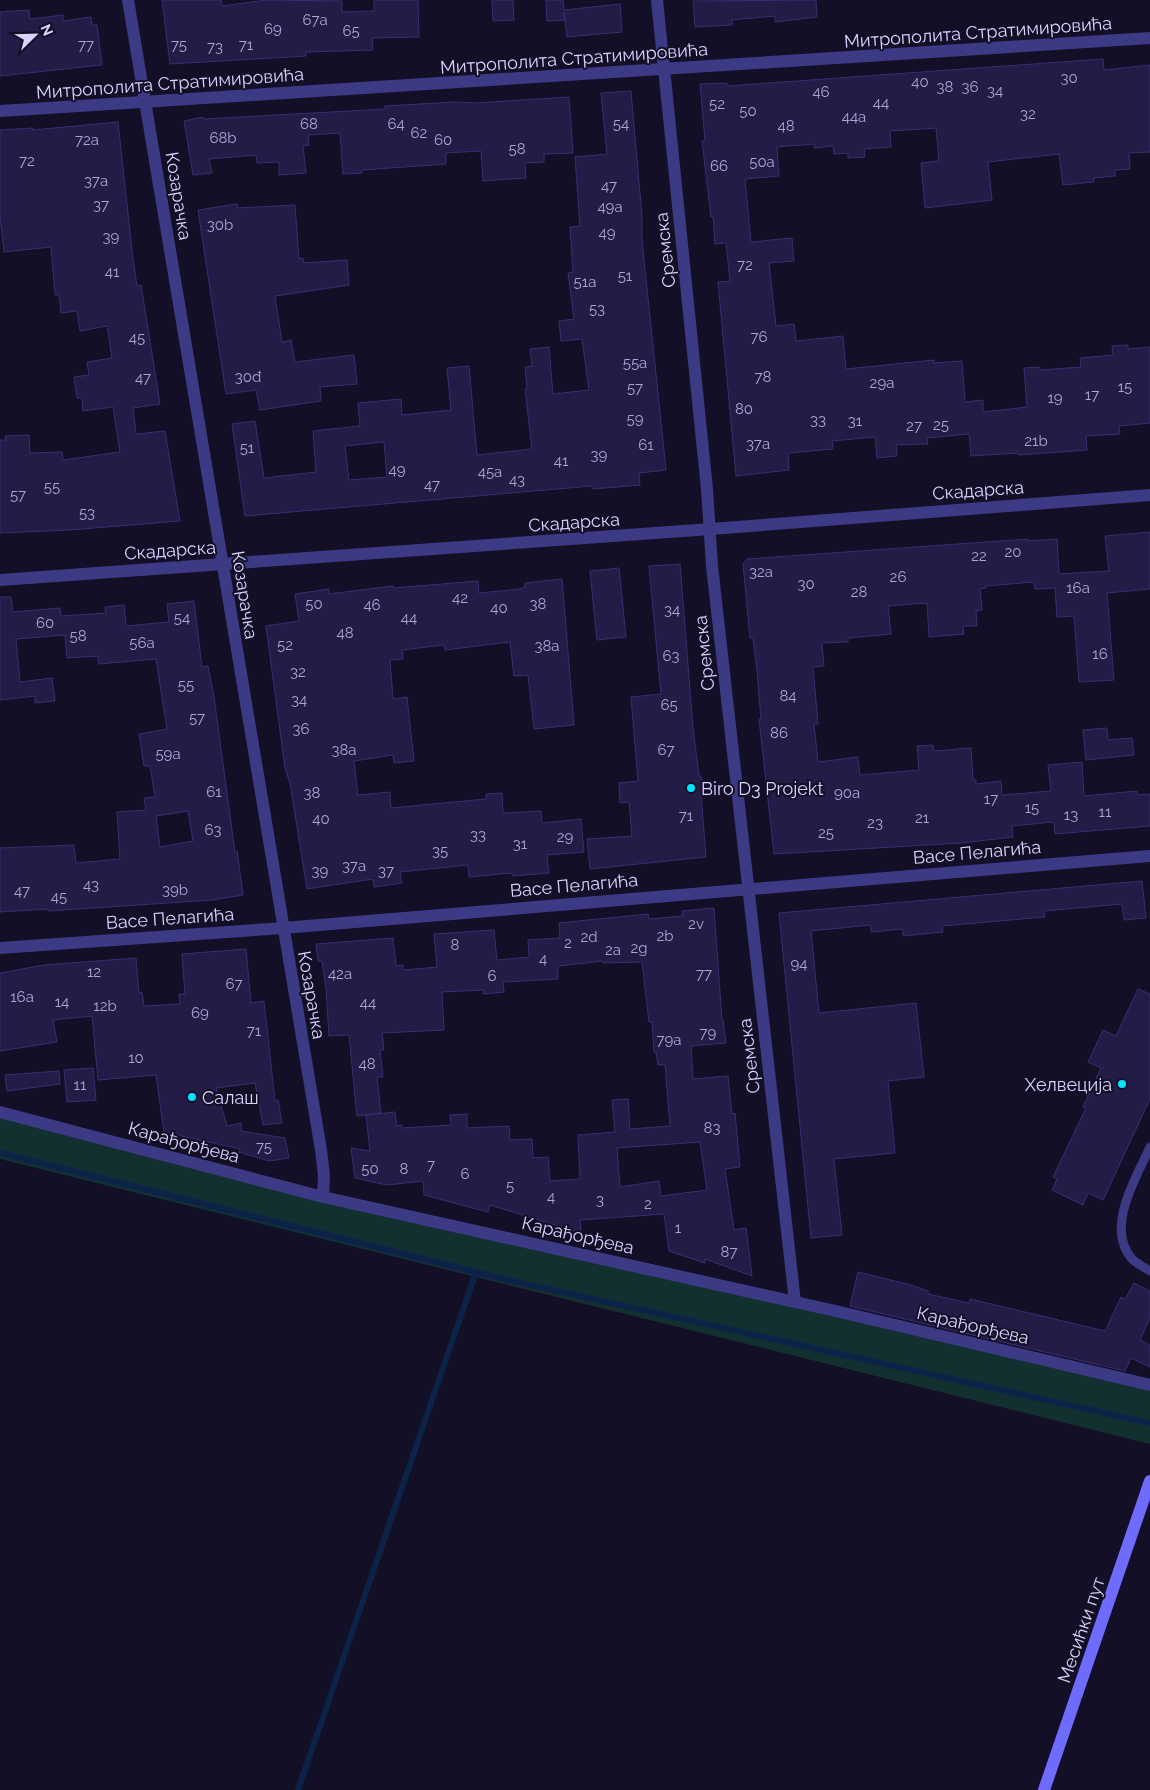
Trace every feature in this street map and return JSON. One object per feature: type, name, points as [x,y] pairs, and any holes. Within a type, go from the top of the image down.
[{"type":"street","name":"Козарачка","points":[[128,0],[321,1150],[324,1175],[323,1196]]},
{"type":"street","name":"Сремска","points":[[657,0],[711,529],[712,566],[795,1302]]},
{"type":"street","name":"Митрополита Стратимировића","points":[[0,111],[1150,38]]},
{"type":"street","name":"Скадарска","points":[[0,580],[711,529],[1150,495]]},
{"type":"street","name":"Васе Пелагића","points":[[0,948],[283,928],[1150,856]]},
{"type":"street","name":"Карађорђева","points":[[0,1112],[323,1196],[795,1302],[1150,1385]]},
{"type":"street","name":"Месићки пут","points":[[1044,1790],[1150,1481]]},
{"type":"lane","points":[[1150,1147],[1124,1203],[1121,1235],[1133,1260],[1150,1271]]},
{"type":"green space","points":[[0,1116],[1150,1389],[1150,1444],[0,1159]]},
{"type":"building","points":[[162,0],[221,0],[222,6],[267,0],[342,1],[342,12],[374,11],[374,0],[418,0],[419,37],[372,38],[373,50],[306,52],[306,56],[170,64]]},
{"type":"building","points":[[492,0],[513,0],[514,20],[493,21]]},
{"type":"building","points":[[546,0],[563,0],[564,10],[620,4],[622,32],[567,37],[565,20],[547,21]]},
{"type":"building","points":[[816,0],[817,17],[775,22],[775,16],[732,20],[732,25],[695,27],[693,1]]},
{"type":"building","points":[[29,10],[30,19],[63,15],[63,21],[91,17],[92,25],[97,25],[102,65],[0,76],[0,12]]},
{"type":"building","points":[[1103,59],[1104,70],[1150,65],[1150,152],[1129,153],[1130,169],[1115,170],[1115,176],[1094,178],[1094,182],[1063,185],[1059,154],[988,162],[992,200],[925,208],[921,163],[939,161],[936,128],[890,131],[891,147],[864,149],[865,157],[848,158],[848,153],[834,154],[833,146],[814,148],[814,144],[777,147],[779,176],[745,179],[751,242],[792,238],[794,261],[769,263],[776,326],[794,324],[796,341],[843,336],[846,369],[934,360],[934,363],[962,361],[965,402],[983,400],[983,412],[1027,407],[1024,368],[1040,367],[1040,370],[1081,367],[1080,358],[1113,355],[1112,346],[1128,345],[1128,349],[1150,347],[1150,423],[1119,426],[1120,434],[1086,436],[1087,450],[1018,455],[1018,453],[971,456],[969,434],[927,438],[928,444],[896,445],[897,456],[877,458],[875,437],[832,441],[833,449],[788,453],[789,470],[736,476],[718,282],[730,281],[726,243],[715,244],[702,141],[705,141],[700,84],[727,83],[727,86]]},
{"type":"building","points":[[631,91],[642,216],[642,240],[666,470],[639,473],[640,485],[592,489],[592,486],[245,516],[232,424],[255,421],[264,478],[316,472],[313,431],[360,426],[358,403],[401,399],[402,415],[451,410],[447,368],[469,366],[477,455],[532,449],[525,389],[527,389],[525,367],[532,366],[530,349],[549,347],[553,394],[589,390],[582,339],[561,341],[559,321],[574,319],[568,273],[573,272],[570,227],[580,226],[575,157],[607,154],[601,93]],"holes":[[[384,442],[387,477],[349,480],[345,446]]]},
{"type":"building","points":[[569,97],[573,153],[544,154],[544,162],[525,163],[526,178],[483,181],[481,151],[446,153],[446,164],[362,170],[362,173],[343,174],[340,133],[308,135],[309,145],[303,146],[306,173],[279,175],[279,162],[257,163],[256,155],[209,159],[212,173],[193,175],[184,121],[203,117],[204,119],[385,109],[385,106]]},
{"type":"building","points":[[118,122],[137,286],[141,285],[160,404],[133,408],[136,434],[165,431],[180,521],[70,530],[0,533],[0,440],[6,440],[5,436],[29,435],[30,453],[62,452],[63,460],[120,452],[113,407],[83,411],[82,398],[77,398],[74,377],[89,375],[87,362],[112,358],[107,326],[80,331],[77,311],[61,313],[59,295],[55,295],[51,247],[4,252],[0,217],[0,130],[33,128],[33,130]]},
{"type":"building","points":[[237,204],[238,208],[295,205],[299,259],[303,258],[304,263],[347,260],[349,285],[275,296],[282,342],[291,340],[295,362],[354,355],[357,384],[320,387],[321,401],[260,410],[256,390],[226,394],[198,210]]},
{"type":"building","points":[[1150,532],[1150,589],[1107,593],[1114,680],[1079,682],[1074,616],[1057,617],[1055,588],[1035,589],[1034,582],[986,586],[986,588],[980,589],[982,610],[976,611],[977,626],[963,626],[964,634],[929,637],[927,603],[888,606],[891,634],[848,638],[848,642],[822,643],[824,666],[813,667],[818,724],[814,724],[818,762],[858,757],[860,775],[919,770],[917,746],[933,745],[934,751],[971,748],[973,780],[976,780],[976,784],[1001,781],[1002,795],[1051,791],[1048,765],[1082,762],[1084,796],[1137,791],[1137,795],[1150,794],[1150,826],[1055,834],[1054,822],[1012,826],[1013,837],[962,843],[774,854],[759,719],[761,719],[757,671],[753,638],[750,638],[743,564],[747,559],[1028,539],[1028,541],[1057,539],[1059,574],[1109,571],[1105,536]]},
{"type":"building","points":[[680,564],[693,728],[703,794],[701,794],[706,857],[590,869],[587,839],[632,836],[629,802],[620,803],[619,783],[638,781],[631,697],[661,694],[649,566]]},
{"type":"building","points":[[619,568],[626,637],[597,640],[590,571]]},
{"type":"building","points":[[562,579],[574,725],[534,729],[528,675],[514,676],[510,642],[445,650],[444,645],[402,650],[403,659],[390,660],[393,699],[407,697],[414,761],[394,763],[393,755],[354,761],[358,795],[390,792],[391,808],[486,799],[486,794],[502,793],[503,813],[541,811],[542,823],[581,819],[584,852],[547,855],[549,873],[513,876],[512,873],[469,877],[468,865],[400,872],[402,883],[374,887],[373,879],[307,889],[290,783],[285,768],[266,626],[299,621],[295,594],[329,589],[329,594],[393,586],[393,588],[478,581],[479,593],[520,589],[525,587],[525,583]]},
{"type":"building","points":[[0,597],[11,597],[13,612],[60,608],[61,616],[106,613],[105,607],[124,605],[126,626],[169,622],[167,604],[194,601],[202,667],[208,666],[214,697],[235,852],[237,851],[243,895],[212,900],[48,911],[48,909],[0,912],[0,848],[74,845],[76,863],[120,859],[117,812],[146,810],[144,798],[155,797],[150,766],[144,766],[139,734],[167,729],[156,659],[99,664],[98,656],[67,658],[65,635],[16,639],[20,682],[52,678],[55,701],[35,703],[35,696],[0,700]],"holes":[[[188,811],[193,841],[160,847],[156,816]]]},
{"type":"building","points":[[1107,728],[1108,740],[1132,738],[1134,755],[1086,760],[1083,730]]},
{"type":"building","points":[[1142,881],[1146,918],[1124,920],[1122,904],[1044,911],[1045,917],[942,926],[943,932],[903,936],[903,929],[871,932],[871,925],[811,931],[819,1013],[916,1003],[924,1077],[888,1081],[895,1153],[834,1159],[842,1235],[811,1238],[779,913]]},
{"type":"building","points":[[714,908],[722,1020],[726,1043],[691,1046],[693,1079],[728,1076],[732,1114],[735,1113],[740,1167],[725,1169],[734,1230],[746,1228],[752,1276],[705,1259],[705,1263],[669,1251],[664,1214],[580,1220],[581,1233],[490,1205],[488,1212],[424,1195],[423,1181],[387,1185],[355,1178],[351,1148],[370,1151],[366,1115],[395,1112],[397,1126],[402,1125],[402,1128],[451,1125],[450,1115],[467,1114],[467,1128],[509,1126],[510,1140],[532,1139],[533,1158],[548,1157],[550,1181],[580,1179],[578,1135],[615,1132],[612,1100],[628,1099],[630,1129],[670,1126],[665,1065],[658,1065],[656,1052],[654,1052],[652,1022],[649,1022],[642,962],[603,963],[603,961],[558,966],[558,979],[503,982],[504,992],[484,994],[483,990],[442,992],[444,1030],[382,1033],[384,1050],[380,1050],[383,1077],[377,1077],[381,1113],[357,1116],[349,1035],[329,1036],[326,989],[322,961],[318,961],[316,944],[393,938],[396,966],[403,965],[403,970],[437,967],[434,934],[494,930],[497,960],[529,957],[528,940],[560,938],[559,923],[648,914],[649,919],[683,916],[682,911]],"holes":[[[700,1142],[707,1190],[661,1196],[659,1181],[620,1187],[617,1148]]]},
{"type":"building","points":[[246,949],[251,1003],[264,1001],[275,1101],[278,1100],[282,1123],[263,1125],[255,1083],[216,1088],[227,1126],[241,1123],[241,1131],[285,1138],[289,1158],[269,1161],[239,1152],[240,1149],[164,1132],[156,1075],[98,1080],[92,1016],[53,1020],[57,1042],[0,1051],[0,973],[44,965],[136,958],[139,993],[142,992],[144,1006],[180,1004],[179,994],[185,994],[182,954]]},
{"type":"building","name":"Хелвеција","points":[[1138,989],[1150,994],[1150,1099],[1103,1200],[1088,1193],[1083,1205],[1052,1190],[1057,1179],[1053,1177],[1086,1108],[1083,1107],[1101,1068],[1088,1062],[1103,1030],[1116,1036]]},
{"type":"building","points":[[93,1068],[96,1100],[67,1102],[64,1070]]},
{"type":"building","points":[[59,1071],[60,1084],[7,1091],[5,1075]]},
{"type":"building","points":[[858,1272],[911,1285],[928,1291],[928,1294],[969,1303],[970,1299],[1105,1331],[1121,1297],[1125,1299],[1134,1283],[1150,1291],[1150,1318],[1140,1340],[1150,1345],[1150,1367],[1131,1358],[1125,1371],[850,1306]]},
{"type":"waterway","points":[[0,1153],[499,1278],[1150,1423]]},
{"type":"waterway","points":[[298,1790],[476,1272]]},
{"type":"place","name":"Biro D3 Projekt","points":[[691,788]]},
{"type":"place","name":"Хелвеција","points":[[1122,1084]]},
{"type":"place","name":"Салаш","points":[[192,1097]]}]
